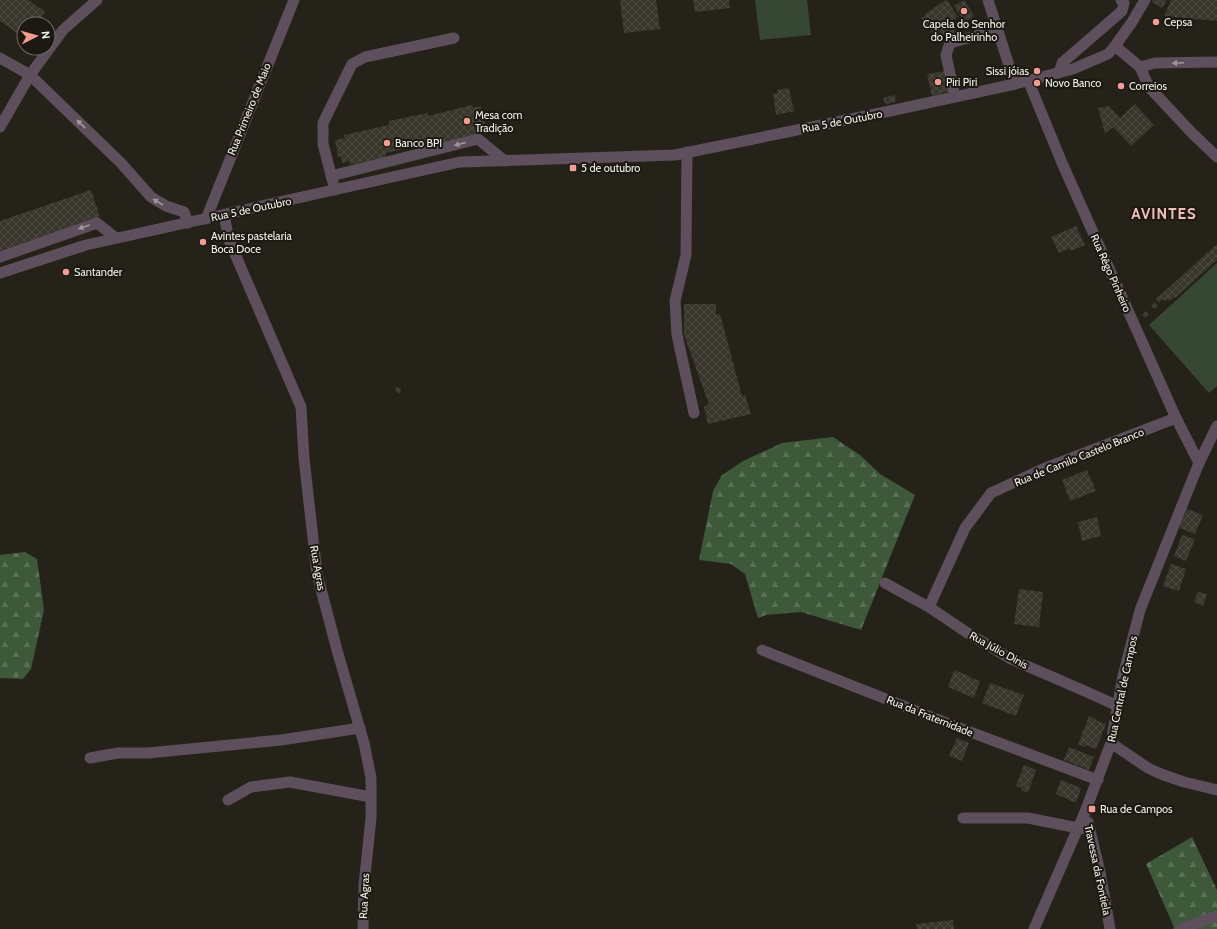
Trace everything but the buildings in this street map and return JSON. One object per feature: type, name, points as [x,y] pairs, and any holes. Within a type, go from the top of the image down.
[{"type":"street","points":[[0,127],[30,75],[63,30],[97,0]]},
{"type":"street","name":"Rua Primeiro de Maio","points":[[206,219],[294,0]]},
{"type":"street","points":[[988,0],[1015,84]]},
{"type":"street","points":[[1059,73],[1062,62],[1122,11],[1124,3],[1121,0]]},
{"type":"street","name":"Rua 5 de Outubro","points":[[0,273],[86,245],[460,162],[675,154],[890,111],[1015,84],[1073,69],[1108,54],[1132,22],[1144,0]]},
{"type":"street","points":[[955,97],[946,55],[950,43],[997,30]]},
{"type":"street","points":[[334,190],[323,144],[323,123],[352,64],[365,57],[454,38]]},
{"type":"street","points":[[1115,46],[1140,67],[1149,87],[1191,132],[1217,157]]},
{"type":"street","points":[[0,58],[30,75],[121,163],[151,197],[166,206],[184,212],[188,223]]},
{"type":"street","points":[[1140,67],[1155,63],[1217,62]]},
{"type":"street","name":"Rua Rêgo Pinheiro","points":[[1028,80],[1062,163],[1176,418],[1199,463]]},
{"type":"street","points":[[331,176],[478,139],[505,160]]},
{"type":"street","points":[[687,152],[686,255],[675,301],[677,335],[694,413]]},
{"type":"street","name":"Rua Agras","points":[[224,215],[229,240],[301,407],[304,458],[317,574],[364,743],[371,778],[371,818],[364,885],[363,929]]},
{"type":"street","points":[[0,256],[97,222],[116,238]]},
{"type":"street","name":"Rua de Camilo Castelo Branco","points":[[929,607],[965,528],[991,493],[1043,469],[1176,418]]},
{"type":"street","name":"Rua Central de Campos","points":[[1034,929],[1085,812],[1112,743],[1123,676],[1140,610],[1199,463],[1217,426]]},
{"type":"street","name":"Rua Júlio Dinis","points":[[885,583],[929,607],[966,632],[1011,659],[1118,706]]},
{"type":"street","name":"Rua da Fraternidade","points":[[762,650],[957,727],[1098,780]]},
{"type":"street","points":[[90,758],[118,754],[281,740],[360,728]]},
{"type":"street","points":[[1112,743],[1148,768],[1161,774],[1184,782],[1217,790]]},
{"type":"street","points":[[228,800],[251,786],[290,782],[371,797]]},
{"type":"street","name":"Travessa da Fontiela","points":[[1085,812],[1100,872],[1110,929]]},
{"type":"street","points":[[963,818],[1028,818],[1090,829]]},
{"type":"street","points":[[1182,929],[1217,916]]},
{"type":"green space","points":[[755,0],[807,0],[811,35],[760,40]]},
{"type":"green space","points":[[1217,263],[1217,386],[1209,393],[1149,325]]},
{"type":"green space","points":[[833,437],[860,455],[880,474],[915,495],[861,630],[801,612],[766,615],[758,618],[745,574],[731,564],[699,560],[713,491],[722,475],[743,461],[782,443]]},
{"type":"green space","points":[[25,552],[37,559],[44,610],[31,669],[23,679],[0,678],[0,555]]},
{"type":"green space","points":[[1192,837],[1217,890],[1217,929],[1173,929],[1174,927],[1146,864]]},
{"type":"place","name":"Capela do Senhor do Palheirinho","points":[[964,11]]},
{"type":"place","name":"Cepsa","points":[[1156,22]]},
{"type":"place","name":"Sissi jóias","points":[[1037,71]]},
{"type":"place","name":"Piri Piri","points":[[938,82]]},
{"type":"place","name":"Novo Banco","points":[[1037,83]]},
{"type":"place","name":"Correios","points":[[1121,86]]},
{"type":"place","name":"Mesa com Tradição","points":[[467,121]]},
{"type":"place","name":"Banco BPI","points":[[387,143]]},
{"type":"place","name":"5 de outubro","points":[[573,168]]},
{"type":"place","name":"Avintes pastelaria Boca Doce","points":[[203,242]]},
{"type":"place","name":"Santander","points":[[66,272]]},
{"type":"place","name":"Rua de Campos","points":[[1092,809]]},
{"type":"district","name":"AVINTES","points":[[1164,214]]}]
